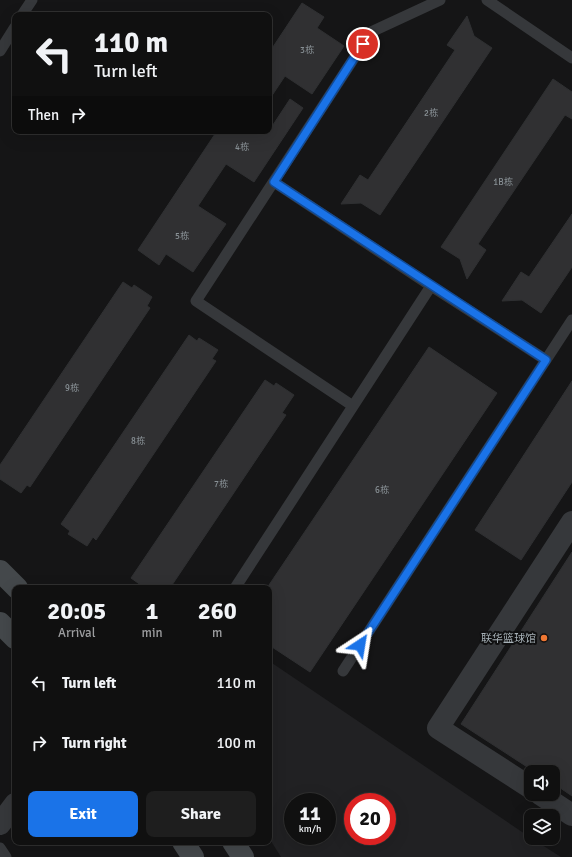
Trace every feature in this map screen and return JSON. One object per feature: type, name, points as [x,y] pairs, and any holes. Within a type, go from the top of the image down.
[{"type":"main road","points":[[0,571],[15,585]]},
{"type":"main road","points":[[0,623],[12,635]]},
{"type":"main road","points":[[185,845],[193,857]]},
{"type":"main road","points":[[235,845],[243,857]]},
{"type":"street","points":[[524,783],[438,728],[572,522]]},
{"type":"street","points":[[551,801],[572,815]]},
{"type":"street","points":[[0,824],[12,808]]},
{"type":"lane","points":[[24,12],[32,0]]},
{"type":"lane","points":[[353,406],[196,301],[371,32],[440,0]]},
{"type":"lane","points":[[487,0],[572,58]]},
{"type":"lane","points":[[0,51],[12,32]]},
{"type":"lane","points":[[274,182],[546,360]]},
{"type":"lane","points":[[237,585],[431,286]]},
{"type":"lane","points":[[343,671],[572,320]]},
{"type":"lane","points":[[0,848],[6,857]]},
{"type":"shaded area","points":[[272,663],[524,833],[524,845],[542,845],[561,857],[281,857],[272,843]]},
{"type":"building","points":[[302,3],[324,17],[317,28],[344,46],[312,94],[285,76],[272,96],[272,48]]},
{"type":"building","points":[[467,16],[474,36],[492,48],[380,215],[361,203],[341,204],[360,175],[368,180],[455,50],[447,45]]},
{"type":"building","points":[[553,79],[572,92],[572,119],[565,115],[478,244],[486,250],[467,279],[460,259],[441,247]]},
{"type":"building","points":[[290,99],[303,108],[254,182],[226,164],[198,206],[226,224],[193,272],[166,254],[159,265],[138,250],[215,134],[272,134],[272,126]]},
{"type":"building","points":[[572,214],[572,267],[541,313],[522,300],[502,301],[521,272],[529,277]]},
{"type":"building","points":[[123,282],[132,288],[134,285],[152,297],[147,306],[150,308],[30,487],[27,485],[21,493],[0,479],[0,465]]},
{"type":"building","points":[[189,335],[197,341],[199,338],[218,350],[212,359],[216,361],[96,540],[93,537],[87,546],[68,534],[70,531],[61,524]]},
{"type":"building","points":[[429,347],[497,393],[310,672],[272,647],[272,585],[269,585]]},
{"type":"building","points":[[265,380],[274,386],[276,383],[294,395],[282,413],[286,415],[172,585],[141,585],[131,578]]},
{"type":"building","points":[[572,381],[572,482],[521,560],[475,530]]},
{"type":"building","name":"联华篮球馆","points":[[572,552],[572,796],[560,788],[560,765],[524,765],[461,724]]},
{"type":"place","name":"联华篮球馆","points":[[544,638]]},
{"type":"route","points":[[360,645],[546,360],[274,182],[363,44]]}]
